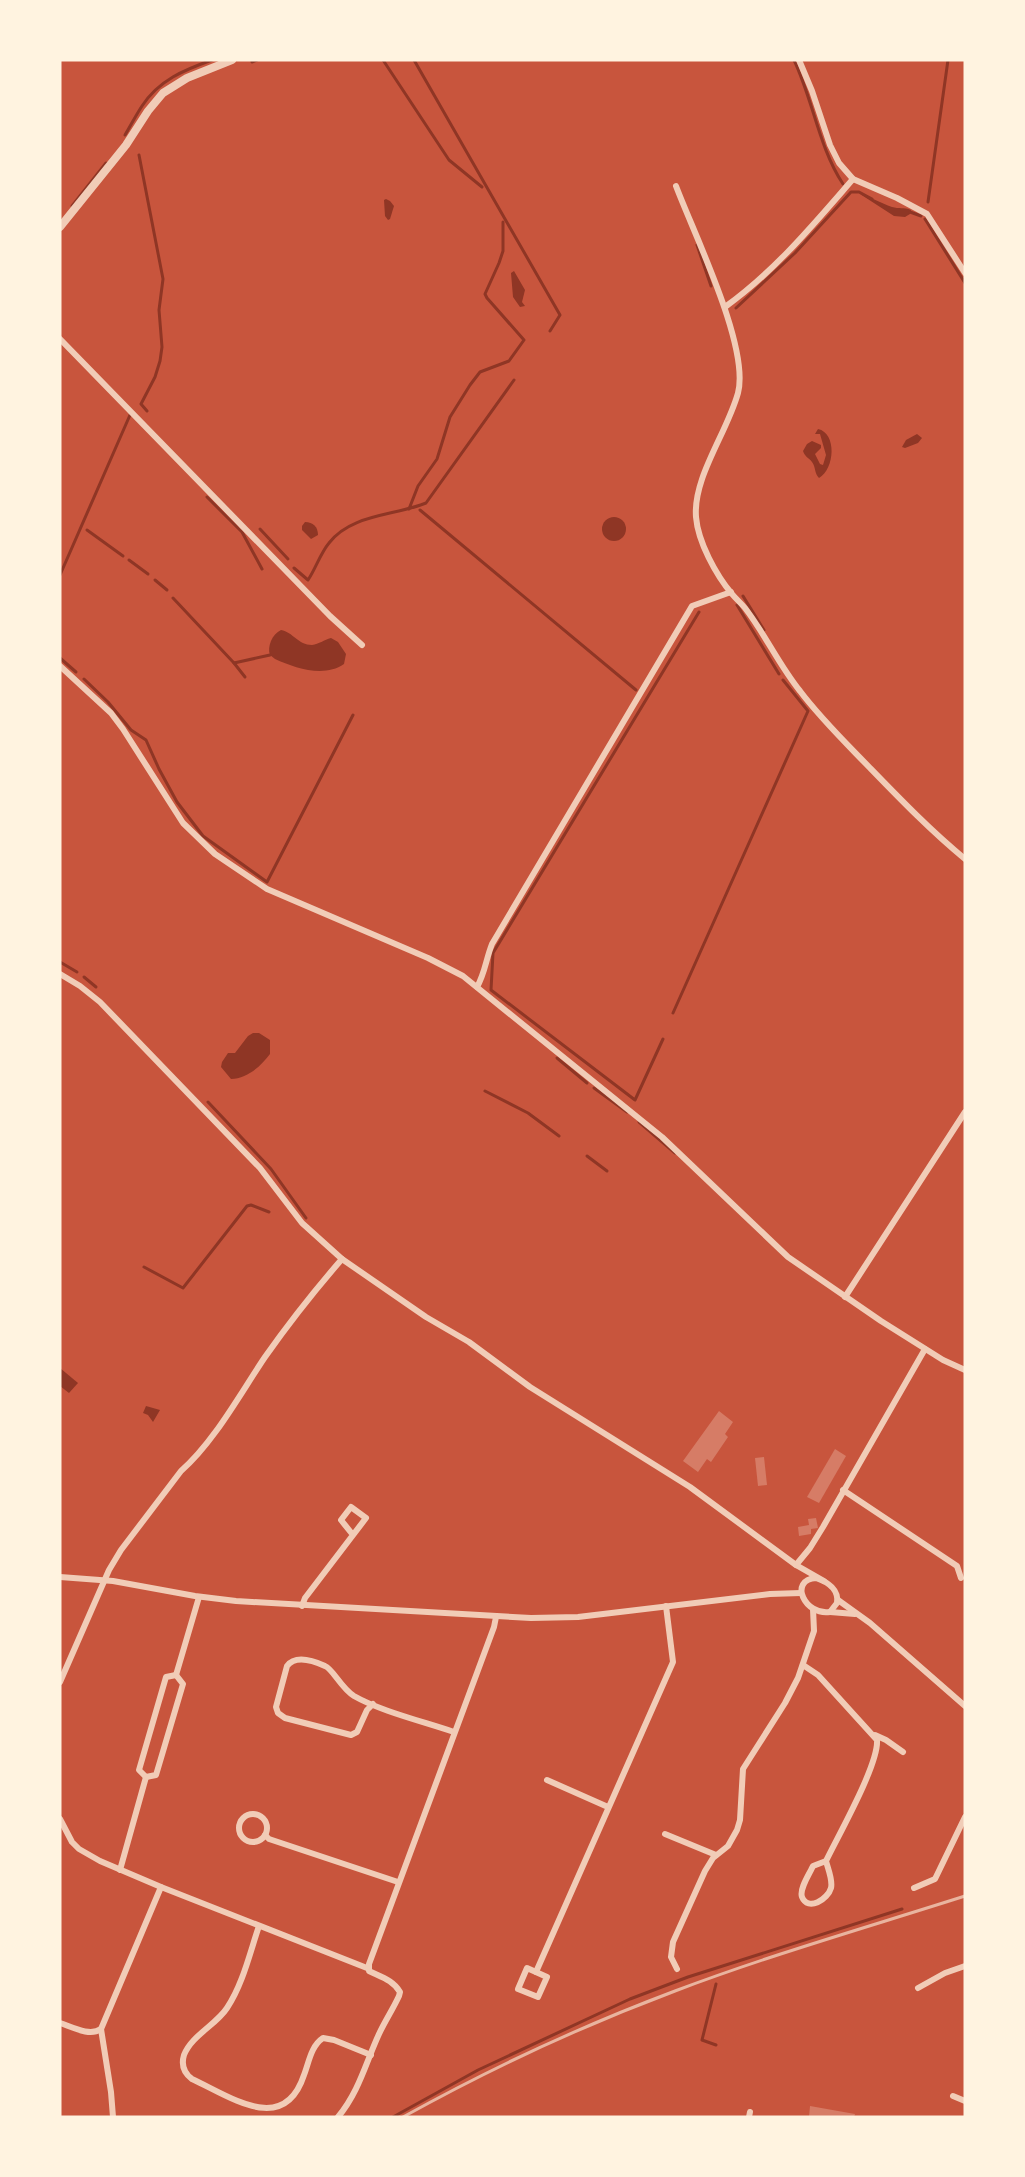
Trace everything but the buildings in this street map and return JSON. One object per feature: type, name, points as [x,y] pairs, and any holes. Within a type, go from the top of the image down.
[{"type":"street","points":[[60,227],[126,145],[163,93],[187,78],[232,60]]},
{"type":"street","points":[[799,60],[830,145],[839,163],[853,179],[927,214],[965,273]]},
{"type":"street","points":[[725,307],[756,285],[789,252],[853,179]]},
{"type":"street","points":[[676,186],[725,307],[739,369],[738,390],[725,428],[699,487],[696,505],[699,534],[705,550],[774,655],[828,725],[927,827],[965,859]]},
{"type":"street","points":[[60,339],[307,592],[362,645]]},
{"type":"street","points":[[477,987],[484,974],[486,957],[492,945],[692,606],[731,592]]},
{"type":"street","points":[[60,666],[111,713],[183,823],[215,854],[267,889],[428,958],[463,976],[662,1137],[788,1257],[845,1298],[925,1349],[965,1370]]},
{"type":"street","points":[[60,974],[100,1002],[260,1168],[302,1223],[342,1259],[419,1312],[469,1342],[530,1387],[690,1487],[796,1565],[824,1581],[836,1591],[838,1600],[835,1608],[814,1631],[789,1697],[744,1766],[741,1779],[739,1825],[728,1846],[716,1855],[698,1884],[674,1942],[671,1957],[677,1969]]},
{"type":"street","points":[[845,1298],[965,1112]]},
{"type":"street","points":[[60,1682],[103,1581],[127,1542],[180,1471],[191,1462],[316,1289],[342,1259]]},
{"type":"street","points":[[796,1565],[810,1548],[925,1349]]},
{"type":"street","points":[[843,1490],[957,1566],[961,1578]]},
{"type":"street","points":[[302,1605],[353,1535]]},
{"type":"street","points":[[796,1565],[807,1580]]},
{"type":"street","points":[[60,1577],[103,1581],[199,1597],[496,1617],[566,1618],[770,1594],[801,1593]]},
{"type":"street","points":[[824,1581],[816,1578],[807,1580],[801,1588],[806,1603],[821,1612],[856,1614]]},
{"type":"street","points":[[176,1675],[199,1597]]},
{"type":"street","points":[[838,1600],[870,1623],[965,1706]]},
{"type":"street","points":[[536,1972],[673,1662],[666,1606]]},
{"type":"street","points":[[813,1609],[814,1631]]},
{"type":"street","points":[[368,1968],[496,1617]]},
{"type":"street","points":[[373,1704],[367,1710],[357,1732],[351,1735],[285,1718],[278,1713],[276,1707],[286,1669],[291,1661],[297,1659],[329,1668],[346,1690],[373,1704],[454,1732]]},
{"type":"street","points":[[803,1665],[818,1675],[875,1735],[903,1752]]},
{"type":"street","points":[[146,1777],[139,1770],[166,1677],[176,1675]]},
{"type":"street","points":[[146,1777],[156,1775],[183,1684],[176,1675]]},
{"type":"street","points":[[826,1861],[813,1866],[802,1893],[803,1899],[819,1902],[829,1894],[832,1885],[826,1861],[868,1773],[877,1744],[875,1735]]},
{"type":"street","points":[[120,1870],[146,1777]]},
{"type":"street","points":[[547,1780],[609,1808]]},
{"type":"street","points":[[248,1815],[261,1817],[266,1825],[265,1835],[258,1841],[246,1840],[240,1833],[241,1821],[248,1815]]},
{"type":"street","points":[[914,1888],[935,1879],[965,1817]]},
{"type":"street","points":[[60,1819],[68,1836],[79,1849],[120,1870],[368,1968],[394,1984],[400,1992],[354,2092],[338,2117]]},
{"type":"street","points":[[666,1834],[716,1855]]},
{"type":"street","points":[[265,1835],[269,1839],[398,1882]]},
{"type":"street","points":[[112,2117],[111,2092],[100,2029],[161,1887]]},
{"type":"street","points":[[259,1926],[231,2001],[221,2016],[192,2042],[186,2052],[182,2064],[186,2073],[197,2081],[252,2106],[274,2109],[284,2105],[297,2091],[313,2050],[323,2038],[371,2055]]},
{"type":"street","points":[[918,1988],[945,1973],[965,1966]]},
{"type":"street","points":[[527,1968],[536,1972],[547,1977],[538,1997],[518,1989],[527,1968]]},
{"type":"street","points":[[60,2023],[90,2032],[100,2029]]},
{"type":"street","points":[[953,2096],[965,2101]]},
{"type":"shaded area","points":[[860,194],[892,207],[911,210],[910,214],[905,217],[894,216]]},
{"type":"shaded area","points":[[386,199],[394,206],[388,220],[385,216],[384,200]]},
{"type":"shaded area","points":[[514,271],[525,290],[522,302],[525,306],[520,307],[513,297],[511,273]]},
{"type":"shaded area","points":[[818,429],[828,437],[832,452],[828,467],[819,478],[811,460],[803,451],[812,441],[821,445],[815,454],[820,464],[823,465],[826,455],[820,434],[815,434]]},
{"type":"shaded area","points":[[917,434],[922,438],[918,443],[902,447],[906,440]]},
{"type":"shaded area","points":[[614,517],[622,521],[626,529],[622,537],[614,541],[606,537],[602,529],[606,521]]},
{"type":"shaded area","points":[[305,522],[314,526],[318,535],[311,539],[302,530]]},
{"type":"shaded area","points":[[281,630],[299,641],[312,645],[331,638],[338,642],[346,654],[344,664],[319,671],[291,666],[275,659],[270,655],[270,645],[275,634]]},
{"type":"shaded area","points":[[253,1033],[259,1033],[270,1040],[270,1054],[253,1071],[243,1077],[231,1079],[221,1067],[222,1062],[228,1053],[235,1053]]},
{"type":"shaded area","points":[[60,1368],[78,1383],[69,1393],[60,1386]]},
{"type":"shaded area","points":[[146,1406],[160,1410],[153,1422],[148,1415],[143,1413]]},
{"type":"waterway","points":[[125,135],[142,106],[156,89],[182,72],[212,60]]},
{"type":"waterway","points":[[252,62],[257,60]]},
{"type":"waterway","points":[[383,60],[449,160],[482,187]]},
{"type":"waterway","points":[[414,60],[560,315],[550,331]]},
{"type":"waterway","points":[[794,60],[828,155],[843,184]]},
{"type":"waterway","points":[[928,202],[948,60]]},
{"type":"waterway","points":[[139,155],[163,279],[159,310],[162,347],[155,377],[141,404],[147,411]]},
{"type":"waterway","points":[[72,206],[106,163]]},
{"type":"waterway","points":[[736,308],[795,253],[851,192],[859,192],[872,199]]},
{"type":"waterway","points":[[910,212],[921,216]]},
{"type":"waterway","points":[[925,219],[965,283]]},
{"type":"waterway","points":[[409,509],[418,486],[437,459],[450,417],[470,385],[480,372],[509,361],[524,340],[485,294],[503,251],[503,222]]},
{"type":"waterway","points":[[697,245],[711,286]]},
{"type":"waterway","points":[[294,568],[308,580],[323,552],[338,533],[361,521],[426,503],[514,380]]},
{"type":"waterway","points":[[60,575],[130,415]]},
{"type":"waterway","points":[[207,497],[242,532],[262,569]]},
{"type":"waterway","points":[[420,510],[636,690]]},
{"type":"waterway","points":[[260,529],[288,559]]},
{"type":"waterway","points":[[87,530],[123,556]]},
{"type":"waterway","points":[[129,560],[148,574]]},
{"type":"waterway","points":[[155,580],[167,590]]},
{"type":"waterway","points":[[743,596],[764,630]]},
{"type":"waterway","points":[[173,598],[234,663],[270,655]]},
{"type":"waterway","points":[[737,605],[779,674]]},
{"type":"waterway","points":[[663,1039],[635,1100],[491,990],[493,953],[699,612]]},
{"type":"waterway","points":[[60,658],[76,672]]},
{"type":"waterway","points":[[234,663],[245,677]]},
{"type":"waterway","points":[[84,679],[108,702],[131,730],[146,740],[177,802],[203,836],[267,882],[353,715]]},
{"type":"waterway","points":[[673,1013],[808,711],[783,680]]},
{"type":"waterway","points":[[60,962],[77,972]]},
{"type":"waterway","points":[[84,977],[96,987]]},
{"type":"waterway","points":[[557,1058],[587,1083]]},
{"type":"waterway","points":[[594,1088],[627,1112]]},
{"type":"waterway","points":[[485,1091],[528,1113],[559,1136]]},
{"type":"waterway","points":[[208,1102],[271,1169],[306,1218]]},
{"type":"waterway","points":[[639,1122],[675,1153]]},
{"type":"waterway","points":[[587,1156],[607,1171]]},
{"type":"waterway","points":[[144,1267],[183,1288],[247,1206],[251,1205],[269,1212]]},
{"type":"waterway","points":[[393,2117],[478,2070],[630,1999],[688,1977],[902,1909]]},
{"type":"waterway","points":[[716,1984],[702,2040],[716,2045]]},
{"type":"railway","points":[[403,2117],[503,2065],[640,2004],[747,1965],[965,1896]]}]
